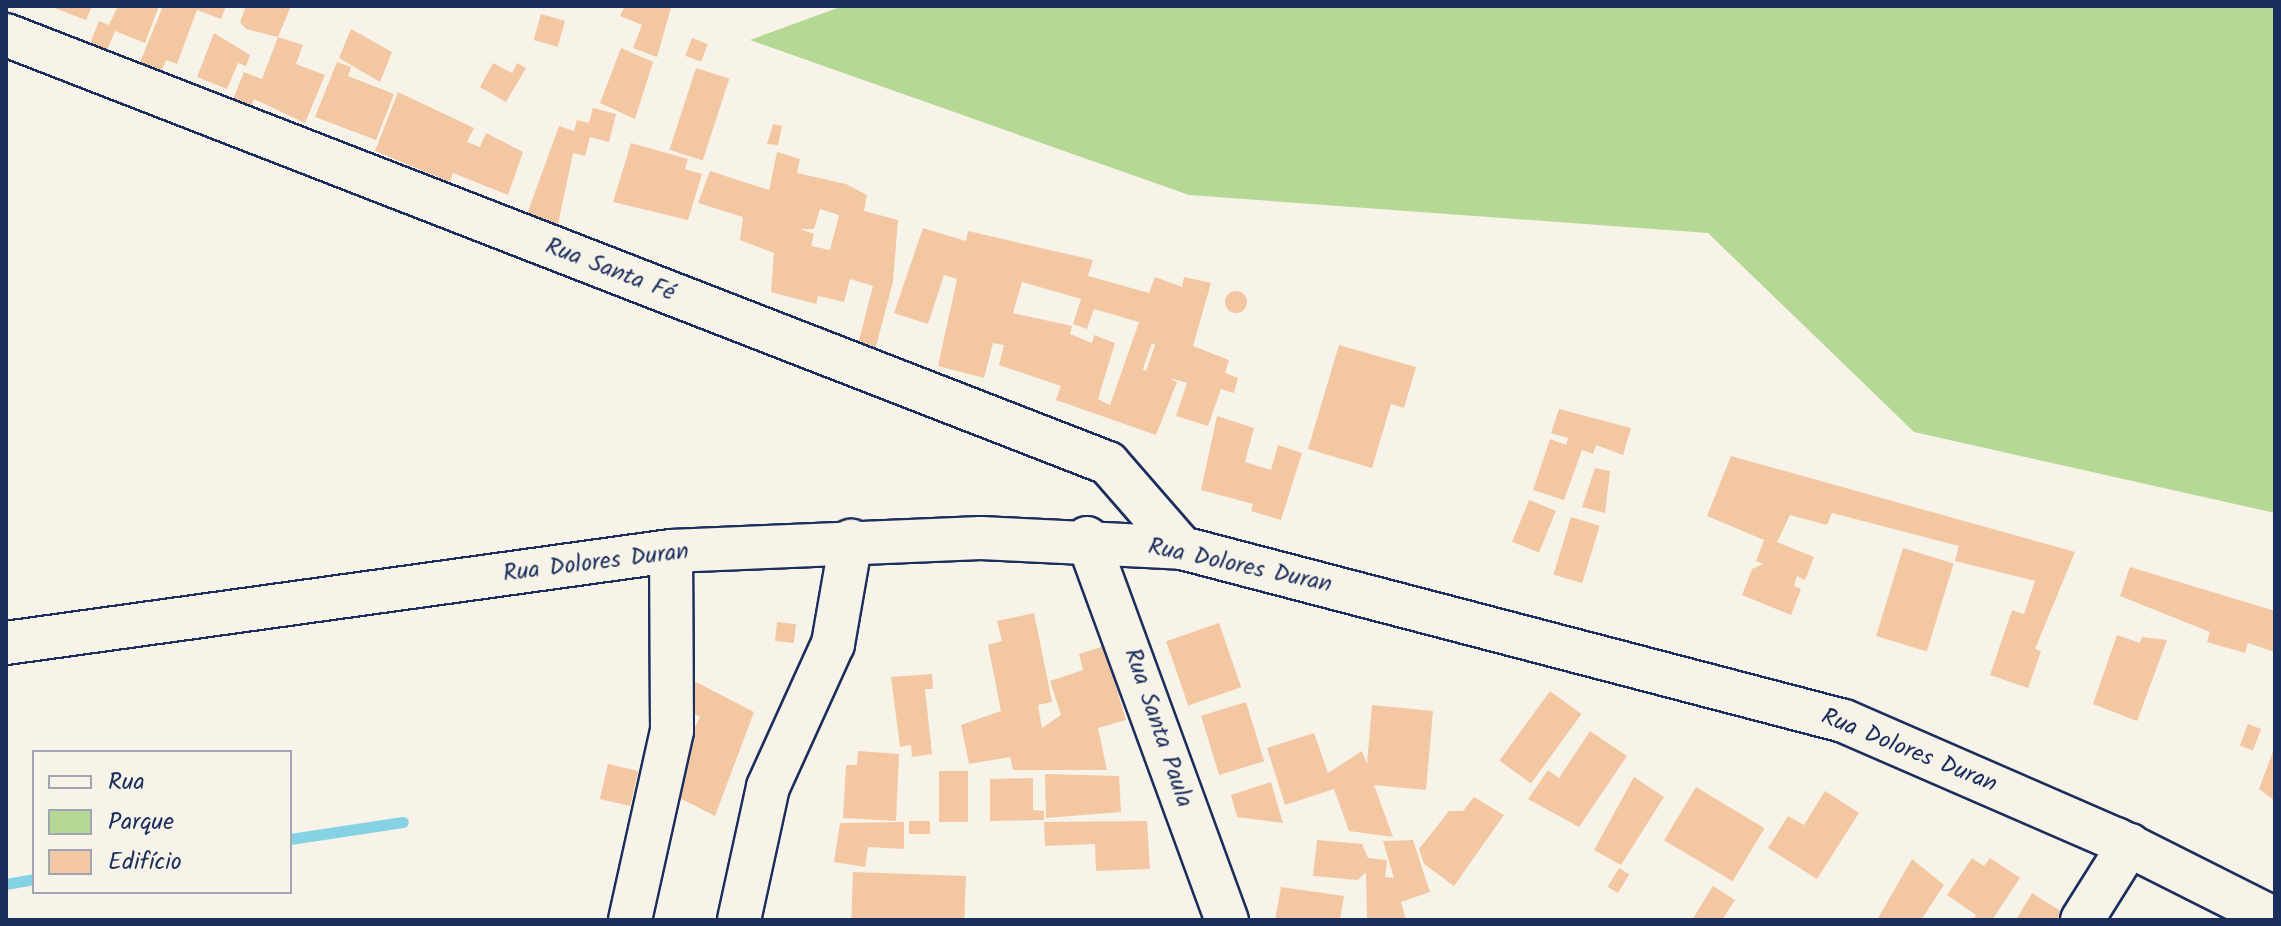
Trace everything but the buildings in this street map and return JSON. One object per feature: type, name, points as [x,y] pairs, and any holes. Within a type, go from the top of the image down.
[{"type":"street","name":"Rua Santa Fé","points":[[6,35],[1108,463],[1182,548]]},
{"type":"street","name":"Rua Dolores Duran","points":[[6,643],[671,551],[851,541],[1087,538],[1182,548],[1844,721],[2129,845],[2275,919]]},
{"type":"street","name":"Rua Santa Paula","points":[[1087,538],[1227,920]]},
{"type":"street","points":[[739,920],[768,787],[833,644],[851,541]]},
{"type":"street","points":[[630,920],[672,731],[671,551]]},
{"type":"street","points":[[2082,920],[2129,845]]},
{"type":"green space","points":[[843,6],[2275,6],[2275,513],[1914,432],[1708,233],[1189,195],[750,40]]},
{"type":"waterway","points":[[292,839],[403,822]]},
{"type":"waterway","points":[[6,884],[32,879]]}]
